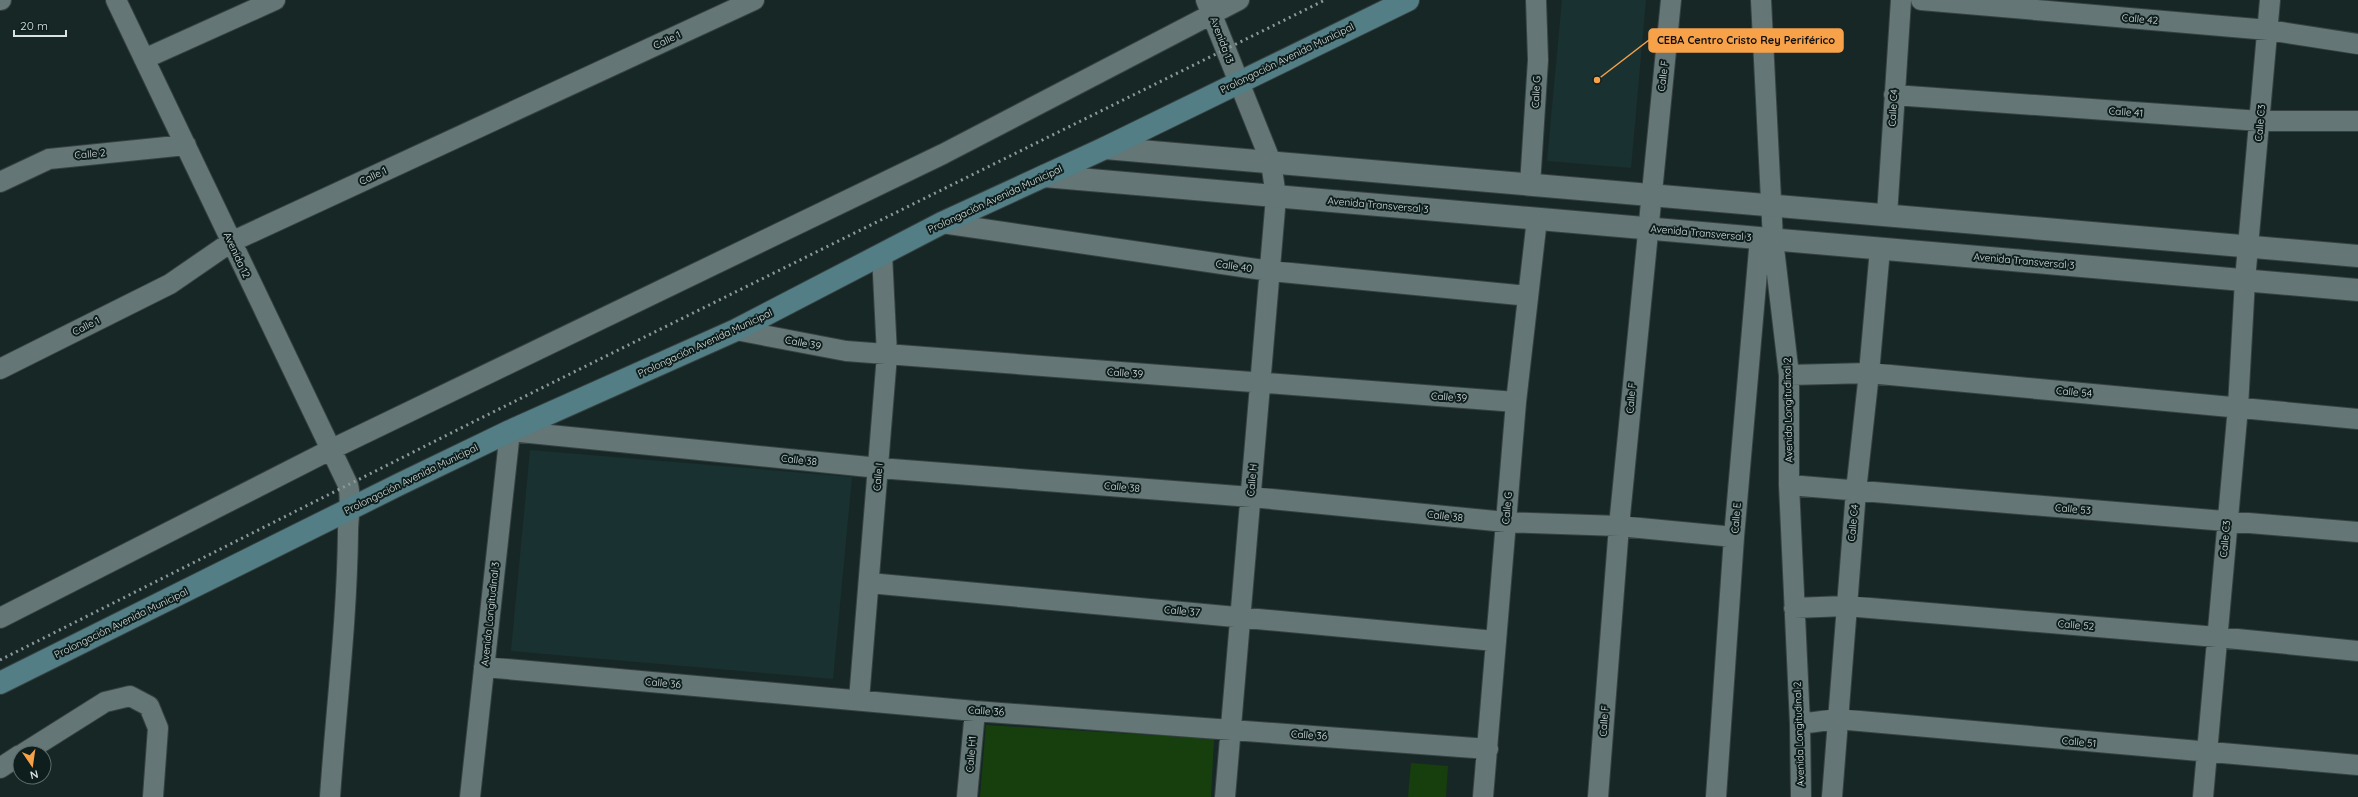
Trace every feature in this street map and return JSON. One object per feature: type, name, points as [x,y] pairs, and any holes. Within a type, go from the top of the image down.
[{"type":"main road","name":"Prolongación Avenida Municipal","points":[[0,683],[510,431],[736,330],[942,223],[1106,148],[1238,81],[1408,0]]},
{"type":"street","name":"Avenida 12","points":[[116,0],[348,485],[351,495],[348,510],[347,563],[330,797]]},
{"type":"street","points":[[144,59],[275,0]]},
{"type":"street","name":"Calle 1","points":[[0,369],[170,284],[231,242],[754,0]]},
{"type":"street","points":[[0,618],[330,450],[943,154],[1209,7],[1239,0]]},
{"type":"street","name":"Calle G","points":[[1530,185],[1538,60],[1536,0]]},
{"type":"street","name":"Calle F","points":[[1598,797],[1619,526],[1650,195],[1671,0]]},
{"type":"street","name":"Avenida Longitudinal 2","points":[[1761,0],[1773,205],[1767,239],[1789,375],[1789,486],[1800,724],[1801,797]]},
{"type":"street","name":"Calle C4","points":[[1887,215],[1901,0]]},
{"type":"street","name":"Calle 42","points":[[1921,0],[2268,30],[2358,44]]},
{"type":"street","name":"Calle C3","points":[[2203,797],[2238,407],[2245,280],[2270,0]]},
{"type":"street","name":"Avenida 13","points":[[1209,7],[1271,162]]},
{"type":"street","name":"Calle 41","points":[[1894,95],[2260,122],[2358,121]]},
{"type":"street","name":"Calle 2","points":[[0,182],[49,159],[186,146]]},
{"type":"street","points":[[1106,148],[2358,256]]},
{"type":"street","name":"Calle H","points":[[1225,797],[1276,197],[1271,162]]},
{"type":"street","name":"Avenida Transversal 3","points":[[1044,176],[2358,290]]},
{"type":"street","name":"Calle G","points":[[1484,797],[1495,641],[1516,402],[1538,219]]},
{"type":"street","name":"Calle 40","points":[[942,223],[1270,272],[1528,296]]},
{"type":"street","name":"Calle E","points":[[1716,797],[1734,537],[1767,239]]},
{"type":"street","name":"Calle C4","points":[[1832,797],[1856,491],[1869,373],[1880,249]]},
{"type":"street","name":"Calle I","points":[[859,700],[887,355],[882,254]]},
{"type":"street","name":"Calle 39","points":[[736,330],[846,351],[887,355],[1516,402]]},
{"type":"street","name":"Calle 54","points":[[1789,375],[1869,373],[2358,419]]},
{"type":"street","name":"Calle 38","points":[[510,431],[879,468],[1251,497],[1506,522],[1619,526],[1734,537]]},
{"type":"street","name":"Avenida Longitudinal 3","points":[[470,797],[510,431]]},
{"type":"street","name":"Calle 53","points":[[1789,486],[2358,532]]},
{"type":"street","name":"Calle 37","points":[[869,583],[1240,616],[1495,641]]},
{"type":"street","name":"Calle 52","points":[[1794,608],[1846,606],[2217,637],[2358,652]]},
{"type":"street","name":"Calle 36","points":[[484,667],[975,710],[1231,728],[1488,749]]},
{"type":"street","points":[[37,745],[105,702],[130,696],[149,706],[158,728],[153,797]]},
{"type":"street","name":"Calle H1","points":[[967,797],[975,710]]},
{"type":"street","name":"Calle 51","points":[[1800,724],[1837,719],[2207,753],[2358,765]]},
{"type":"street","points":[[0,768],[12,760]]},
{"type":"shaded area","points":[[1562,0],[1646,0],[1631,168],[1547,161]]},
{"type":"shaded area","points":[[530,450],[852,477],[833,679],[511,651]]},
{"type":"green space","points":[[986,725],[1214,739],[1211,797],[980,797]]},
{"type":"green space","points":[[1411,763],[1448,766],[1446,797],[1408,797]]},
{"type":"railway","points":[[0,660],[473,422],[1325,0]]},
{"type":"place","name":"CEBA Centro Cristo Rey Periférico","points":[[1597,80]]}]
